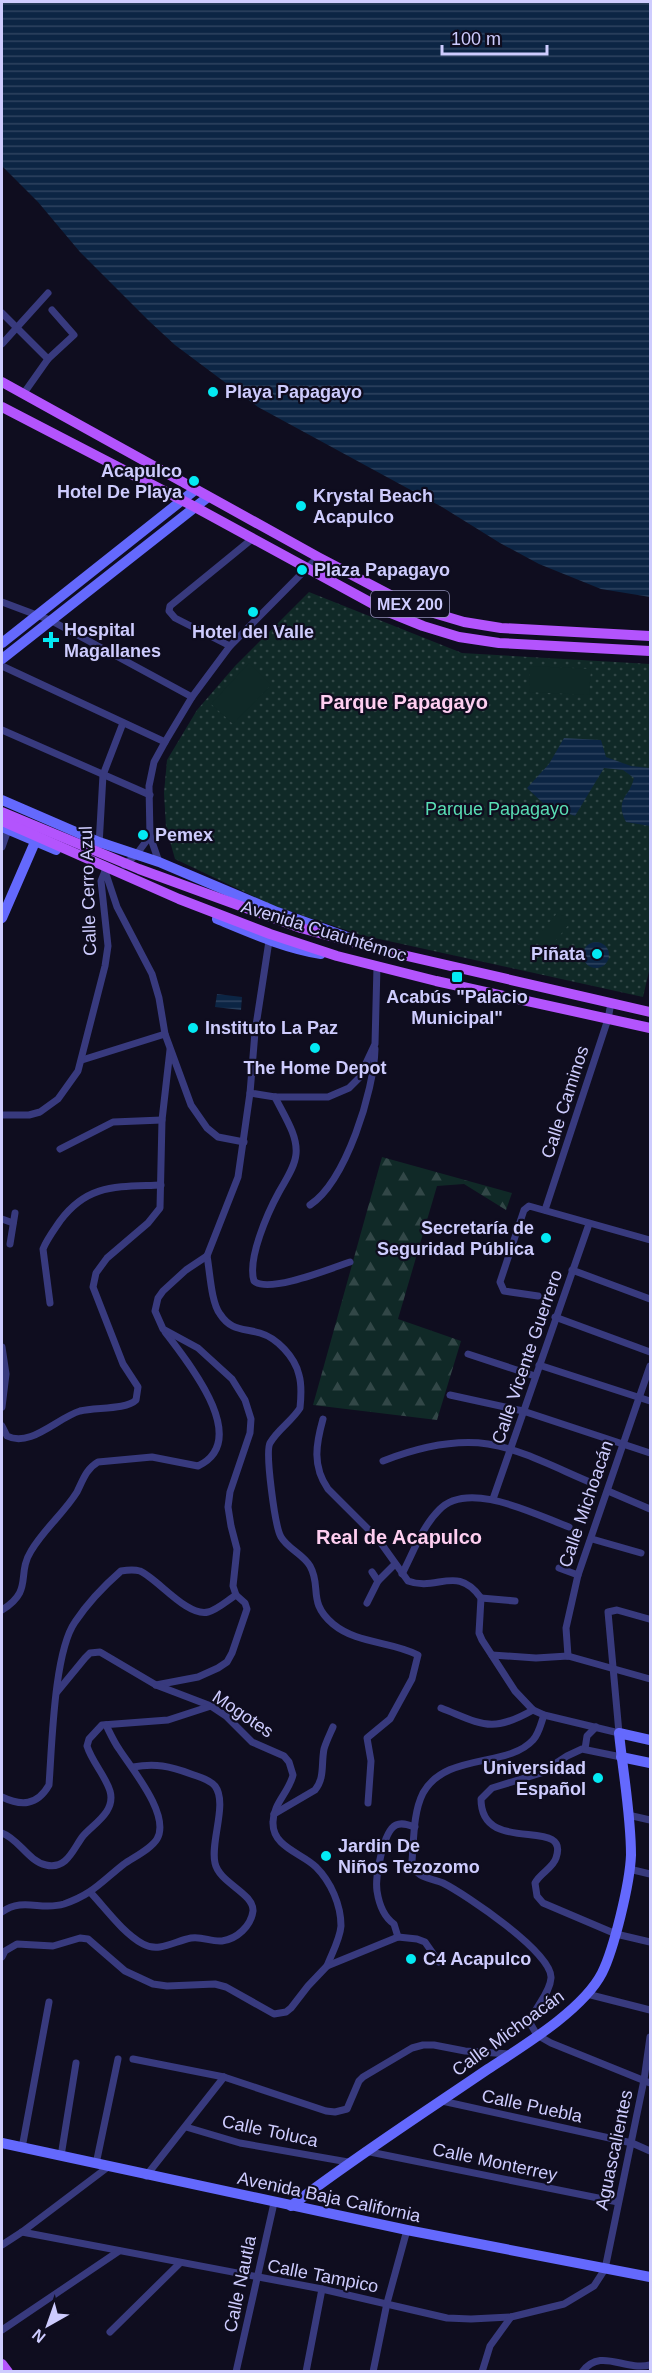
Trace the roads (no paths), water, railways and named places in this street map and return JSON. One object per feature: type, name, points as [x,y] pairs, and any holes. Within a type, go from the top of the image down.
[{"type":"main road","name":"MEX 200","points":[[2,382],[318,557],[392,596],[427,611],[501,628],[651,636]]},
{"type":"main road","name":"MEX 200","points":[[2,407],[182,500],[306,569],[386,610],[423,626],[459,637],[499,643],[651,651]]},
{"type":"main road","name":"Avenida Cuauhtémoc","points":[[2,812],[138,874],[179,899],[270,934],[337,956],[377,966],[651,1028]]},
{"type":"main road","name":"Avenida Cuauhtémoc","points":[[4,826],[138,874],[301,928],[381,950],[651,1012]]},
{"type":"main road","points":[[2,2364],[8,2372]]},
{"type":"street","points":[[2,345],[48,293]]},
{"type":"street","points":[[24,393],[48,359],[74,335],[52,310]]},
{"type":"street","points":[[2,313],[48,359]]},
{"type":"street","points":[[2,643],[195,490]]},
{"type":"street","points":[[2,659],[208,497]]},
{"type":"street","points":[[230,646],[175,618],[169,611],[170,606],[252,539]]},
{"type":"street","points":[[159,862],[150,836],[151,774],[165,742],[192,697],[230,646],[318,557]]},
{"type":"street","points":[[2,602],[50,620],[192,697]]},
{"type":"street","points":[[2,666],[165,742]]},
{"type":"street","name":"Calle Cerro Azul","points":[[2,1115],[29,1115],[51,1105],[72,1080],[82,1060],[108,946],[101,881],[105,871],[99,842],[103,775],[123,723]]},
{"type":"street","points":[[2,730],[150,795]]},
{"type":"street","points":[[2,801],[99,842],[159,862],[277,912],[314,923],[381,950]]},
{"type":"street","points":[[2,847],[4,826],[35,842],[269,941],[302,951],[337,956]]},
{"type":"street","points":[[105,871],[122,867],[136,855],[150,836]]},
{"type":"street","points":[[2,918],[35,842]]},
{"type":"street","points":[[105,871],[117,906],[152,974],[165,1034],[191,1105],[198,1117],[218,1137],[244,1142]]},
{"type":"street","points":[[269,941],[238,1177],[207,1256],[218,1312],[233,1328],[257,1332],[273,1338],[291,1359],[300,1376],[300,1408],[272,1440],[268,1450],[275,1512],[281,1537],[310,1566],[314,1575],[315,1600],[333,1624],[356,1638],[406,1649],[418,1655],[412,1679],[395,1712],[367,1738],[371,1761],[368,1803]]},
{"type":"street","points":[[310,1205],[325,1192],[347,1157],[375,1069],[377,966]]},
{"type":"street","name":"Calle Caminos","points":[[545,1210],[608,1019],[611,1003]]},
{"type":"street","points":[[82,1060],[165,1034]]},
{"type":"street","points":[[250,1093],[275,1097],[328,1097],[340,1093],[349,1088],[358,1078],[375,1044]]},
{"type":"street","points":[[2,1426],[7,1436],[22,1441],[81,1411],[126,1405],[136,1400],[138,1387],[123,1364],[94,1295],[94,1279],[107,1258],[160,1208],[162,1120],[170,1050]]},
{"type":"street","points":[[275,1097],[296,1142],[297,1153],[273,1203],[253,1257],[252,1276],[258,1285],[284,1283],[350,1262]]},
{"type":"street","points":[[60,1149],[112,1122],[162,1120]]},
{"type":"street","points":[[50,1303],[43,1249],[72,1206],[79,1200],[108,1187],[161,1185]]},
{"type":"street","points":[[538,1296],[504,1291],[500,1282],[524,1210],[529,1206],[651,1240]]},
{"type":"street","points":[[10,1244],[15,1213]]},
{"type":"street","points":[[2,1219],[13,1223]]},
{"type":"street","name":"Calle Vicente Guerrero","points":[[493,1499],[589,1224]]},
{"type":"street","points":[[2,1610],[17,1599],[23,1588],[30,1552],[76,1493],[92,1465],[98,1462],[152,1457],[198,1466],[210,1458],[216,1448],[219,1427],[216,1412],[198,1375],[163,1329],[155,1311],[158,1298],[186,1270],[207,1256]]},
{"type":"street","points":[[572,1270],[651,1299]]},
{"type":"street","points":[[555,1317],[651,1352]]},
{"type":"street","points":[[156,1685],[198,1677],[227,1662],[232,1653],[247,1609],[246,1603],[236,1595],[233,1586],[237,1549],[228,1507],[230,1492],[250,1433],[251,1419],[244,1400],[232,1379],[198,1348],[163,1329]]},
{"type":"street","points":[[2,1347],[6,1374],[2,1407]]},
{"type":"street","points":[[468,1354],[535,1376]]},
{"type":"street","points":[[538,1365],[651,1401]]},
{"type":"street","name":"Calle Michoacán","points":[[568,1656],[566,1628],[578,1575],[651,1366]]},
{"type":"street","points":[[450,1395],[523,1412],[651,1453]]},
{"type":"street","points":[[323,1419],[317,1439],[316,1457],[322,1480],[328,1489],[378,1539],[408,1581],[415,1584],[452,1579],[471,1586],[481,1598],[479,1633],[515,1691],[533,1710],[544,1715],[651,1740]]},
{"type":"street","points":[[383,1461],[399,1455],[456,1443],[488,1444],[511,1450],[597,1485]]},
{"type":"street","points":[[608,1491],[651,1509]]},
{"type":"street","points":[[402,1574],[437,1511],[452,1500],[493,1499],[569,1527]]},
{"type":"street","points":[[592,1539],[640,1553]]},
{"type":"street","points":[[367,1603],[378,1581],[395,1564]]},
{"type":"street","points":[[559,1568],[578,1575]]},
{"type":"street","points":[[2,1797],[24,1804],[35,1800],[44,1793],[49,1785],[57,1692],[64,1651],[75,1622],[121,1570],[131,1569],[141,1572],[176,1599],[201,1612],[209,1612],[236,1595]]},
{"type":"street","points":[[372,1572],[378,1581]]},
{"type":"street","points":[[481,1598],[515,1601]]},
{"type":"street","name":"Calle Michoacán","points":[[291,2206],[348,2162],[537,2035],[587,1994],[602,1972],[616,1934],[630,1855],[614,1669],[608,1637],[608,1612],[616,1610],[649,1619]]},
{"type":"street","name":"Mogotes","points":[[57,1692],[85,1658],[95,1652],[108,1655],[156,1685],[211,1706],[226,1716],[252,1742],[284,1756],[289,1762],[293,1776],[274,1814]]},
{"type":"street","points":[[492,1655],[536,1658],[568,1656],[651,1678]]},
{"type":"street","points":[[2,1833],[12,1837],[43,1864],[58,1865],[67,1860],[83,1836],[98,1824],[110,1804],[110,1792],[91,1760],[87,1746],[94,1732],[106,1725],[168,1720],[211,1706]]},
{"type":"street","points":[[441,1708],[486,1726],[513,1720],[533,1710]]},
{"type":"street","points":[[544,1715],[534,1739],[528,1744],[500,1757],[465,1764],[434,1780],[428,1786],[420,1800],[412,1861],[417,1872],[443,1883],[492,1913],[541,1956],[550,1970],[550,1984],[530,2023],[537,2035],[551,2043],[647,2081]]},
{"type":"street","points":[[2,1912],[19,1904],[51,1907],[61,1905],[91,1893],[156,1841],[159,1834],[159,1815],[133,1767],[118,1749],[106,1725]]},
{"type":"street","points":[[2,1957],[5,1950],[17,1944],[52,1946],[80,1938],[88,1940],[125,1971],[153,1984],[167,1986],[216,1984],[226,1987],[274,2014],[286,2012],[327,1966],[341,1926],[334,1894],[316,1867],[282,1844],[276,1837],[274,1814],[320,1785],[325,1746],[333,1727]]},
{"type":"street","points":[[584,1749],[587,1736],[596,1727]]},
{"type":"street","points":[[651,1764],[584,1749],[567,1756],[541,1773],[492,1788],[481,1799],[482,1810],[488,1823],[495,1828],[513,1833],[545,1836],[553,1841],[556,1847],[556,1860],[538,1877],[535,1883],[537,1896],[543,1903],[616,1934],[651,1942]]},
{"type":"street","points":[[91,1893],[131,1935],[142,1944],[152,1948],[194,1938],[223,1941],[231,1939],[246,1928],[251,1919],[252,1902],[223,1878],[215,1865],[219,1811],[218,1793],[215,1786],[209,1780],[169,1766],[152,1764],[133,1767]]},
{"type":"street","points":[[628,1815],[651,1820]]},
{"type":"street","points":[[398,1937],[394,1924],[387,1920],[376,1888],[380,1859],[393,1827],[405,1824],[415,1827]]},
{"type":"street","points":[[629,1869],[651,1874]]},
{"type":"street","points":[[327,1966],[398,1937],[425,1942],[440,1962]]},
{"type":"street","points":[[587,1994],[651,2010]]},
{"type":"street","points":[[22,2148],[49,2002]]},
{"type":"street","name":"Aguascalientes","points":[[606,2269],[618,2202],[647,2081],[651,2037]]},
{"type":"street","points":[[133,2059],[224,2077],[335,2112],[347,2109],[363,2077],[412,2048],[434,2044],[465,2051],[510,2054]]},
{"type":"street","points":[[2,2245],[22,2232],[102,2165],[118,2059]]},
{"type":"street","points":[[61,2156],[76,2063]]},
{"type":"street","points":[[146,2176],[224,2077]]},
{"type":"street","name":"Calle Puebla","points":[[442,2101],[632,2143],[651,2151]]},
{"type":"street","name":"Calle Toluca","points":[[186,2127],[240,2143],[348,2162]]},
{"type":"street","name":"Avenida Baja California","points":[[2,2143],[274,2203],[651,2277]]},
{"type":"street","name":"Calle Monterrey","points":[[365,2151],[618,2202]]},
{"type":"street","name":"Calle Nautla","points":[[236,2372],[274,2203]]},
{"type":"street","points":[[373,2372],[387,2303],[407,2230]]},
{"type":"street","name":"Calle Tampico","points":[[22,2232],[322,2289],[447,2318],[511,2317],[564,2304],[594,2286],[606,2269]]},
{"type":"street","points":[[2,2330],[118,2251]]},
{"type":"street","points":[[110,2332],[180,2263]]},
{"type":"street","points":[[306,2372],[322,2289]]},
{"type":"street","points":[[482,2372],[490,2346],[511,2317]]},
{"type":"street","points":[[582,2372],[594,2360],[601,2359],[626,2365],[651,2365]]},
{"type":"water","points":[[2,2],[650,2],[650,597],[601,589],[539,564],[442,507],[258,407],[175,345],[80,252],[38,202],[2,166]]},
{"type":"water","points":[[564,738],[601,740],[606,757],[631,766],[650,768],[650,826],[626,822],[622,803],[634,778],[623,770],[604,768],[575,816],[545,805],[527,788],[549,764]]},
{"type":"water","points":[[596,942],[605,946],[609,955],[605,964],[596,968],[587,964],[583,955],[587,946]]},
{"type":"water","points":[[217,994],[242,997],[241,1010],[215,1007]]},
{"type":"place","name":"Playa Papagayo","points":[[213,392]]},
{"type":"place","name":"Acapulco Hotel De Playa","points":[[194,481]]},
{"type":"place","name":"Krystal Beach Acapulco","points":[[301,506]]},
{"type":"place","name":"Plaza Papagayo","points":[[302,570]]},
{"type":"place","name":"Hotel del Valle","points":[[253,612]]},
{"type":"place","name":"Hospital Magallanes","points":[[51,640]]},
{"type":"place","name":"Pemex","points":[[143,835]]},
{"type":"place","name":"Piñata","points":[[597,954]]},
{"type":"place","name":"Acabús \"Palacio Municipal\"","points":[[457,977]]},
{"type":"place","name":"Instituto La Paz","points":[[193,1028]]},
{"type":"place","name":"The Home Depot","points":[[315,1048]]},
{"type":"place","name":"Secretaría de Seguridad Pública","points":[[546,1238]]},
{"type":"place","name":"Universidad Español","points":[[598,1778]]},
{"type":"place","name":"Jardin De Niños Tezozomo","points":[[326,1856]]},
{"type":"place","name":"C4 Acapulco","points":[[411,1959]]},
{"type":"district","name":"Parque Papagayo","points":[[404,702]]},
{"type":"district","name":"Real de Acapulco","points":[[399,1537]]}]
